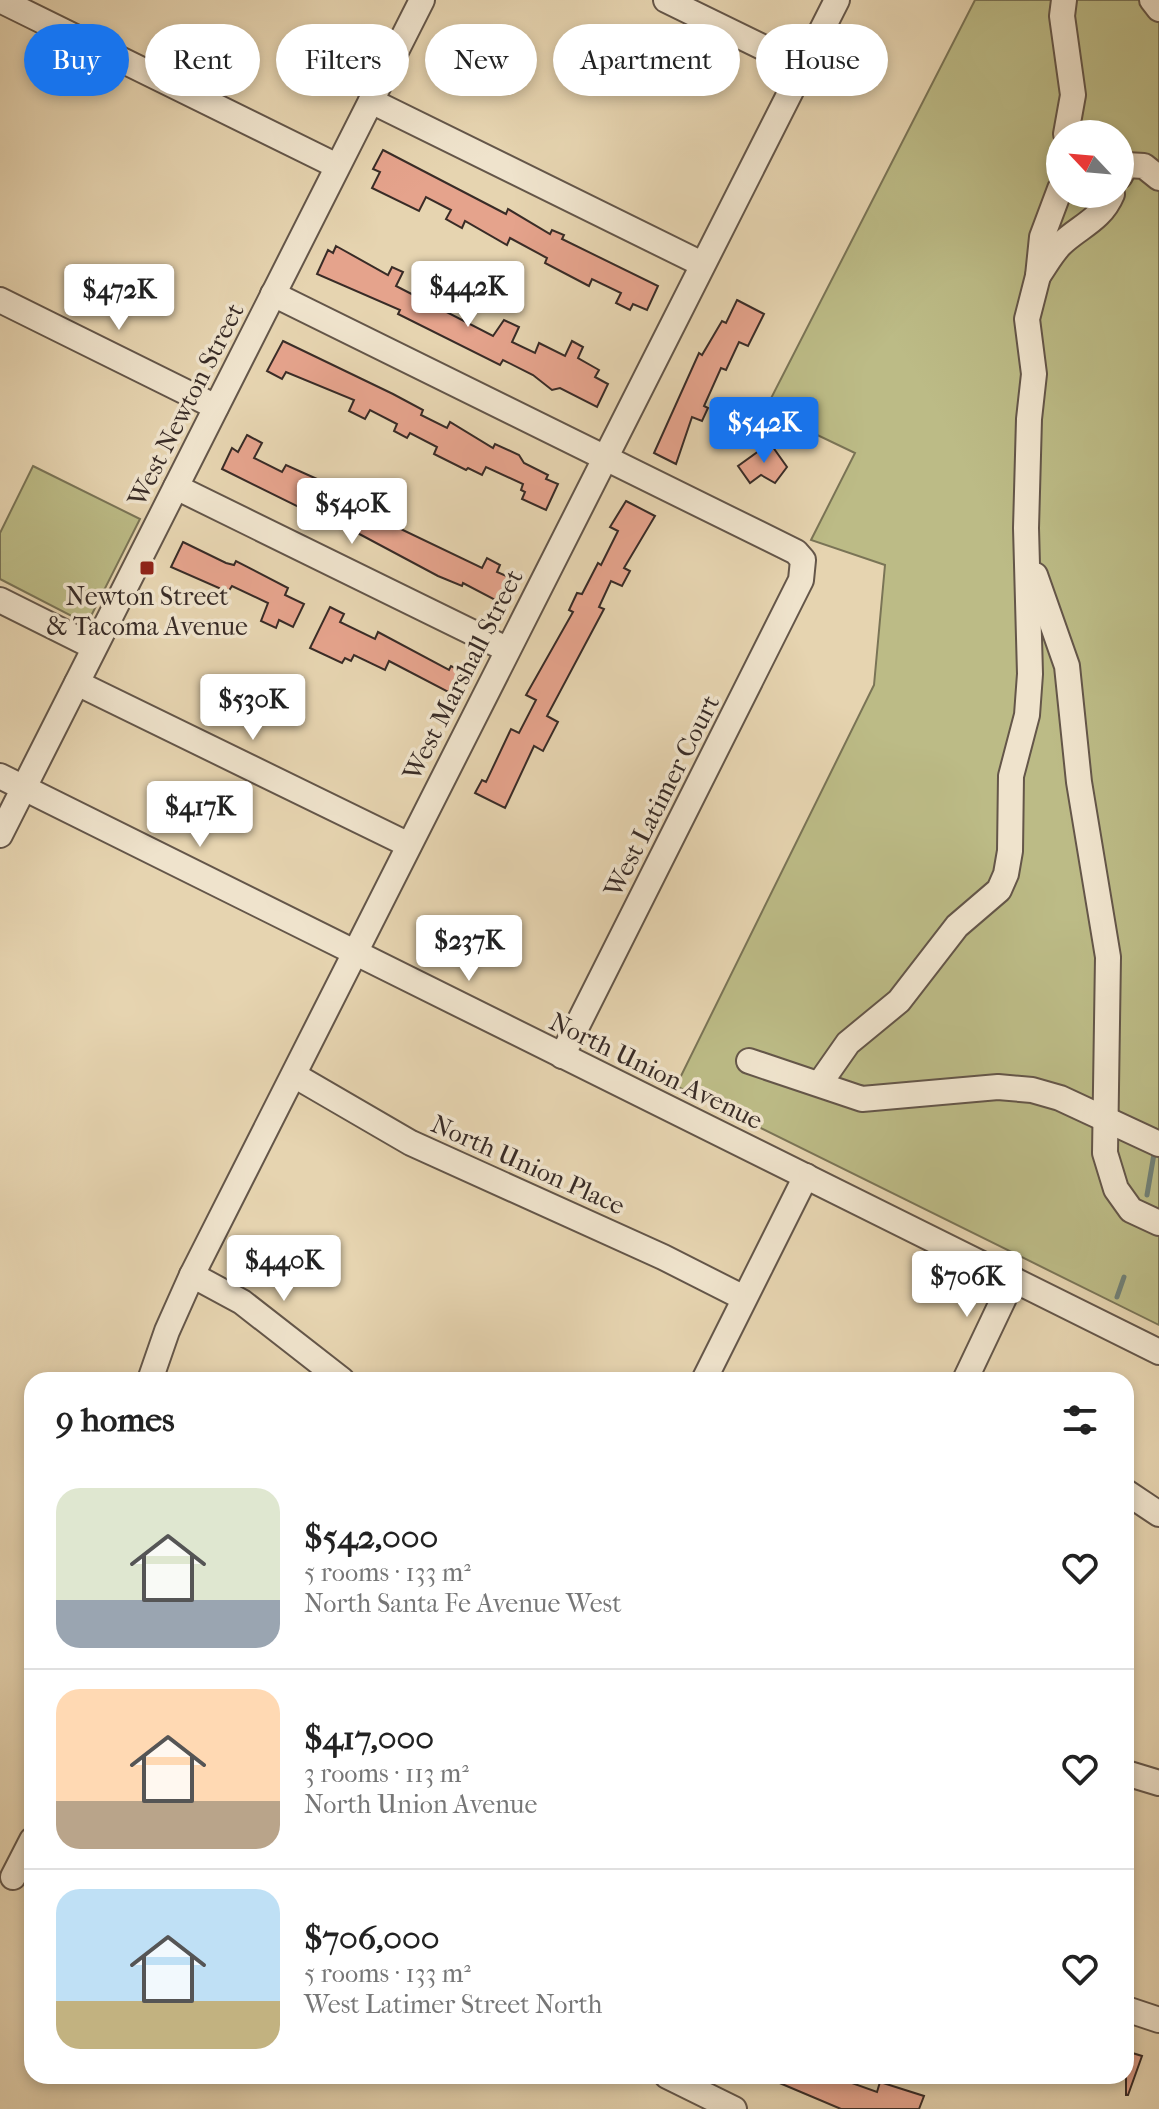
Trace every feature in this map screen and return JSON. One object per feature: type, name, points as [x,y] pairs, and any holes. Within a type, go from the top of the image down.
[{"type":"street","points":[[0,0],[337,166]]},
{"type":"street","name":"West Newton Street","points":[[0,835],[422,0]]},
{"type":"street","points":[[666,0],[756,44]]},
{"type":"street","name":"West Marshall Street","points":[[825,24],[837,0]]},
{"type":"street","points":[[1064,0],[1063,32],[1073,95],[1069,120]]},
{"type":"street","points":[[1152,0],[1159,9]]},
{"type":"street","name":"West Marshall Street","points":[[153,1372],[192,1275],[788,96]]},
{"type":"street","points":[[371,101],[702,264]]},
{"type":"street","points":[[1134,165],[1144,166],[1159,178]]},
{"type":"street","points":[[820,1083],[848,1043],[894,1006],[957,926],[1002,885],[1010,851],[1011,776],[1027,715],[1030,631],[1029,419],[1034,374],[1027,319],[1038,276],[1042,237],[1053,208]]},
{"type":"street","points":[[1038,276],[1062,244],[1098,216],[1103,208]]},
{"type":"street","points":[[273,294],[604,459]]},
{"type":"street","points":[[0,300],[216,407]]},
{"type":"street","name":"West Latimer Court","points":[[562,1056],[801,580],[803,560],[796,552],[604,459]]},
{"type":"street","points":[[176,487],[506,649]]},
{"type":"street","points":[[1028,556],[1067,666],[1079,782],[1108,957],[1105,1153],[1116,1189],[1131,1210],[1159,1223]]},
{"type":"street","points":[[0,600],[94,647]]},
{"type":"street","points":[[77,683],[409,845]]},
{"type":"street","name":"North Union Avenue","points":[[0,776],[1159,1352]]},
{"type":"street","points":[[749,1061],[820,1083],[841,1094],[873,1099],[1017,1087],[1060,1098],[1152,1142]]},
{"type":"street","name":"North Union Place","points":[[294,1075],[411,1143],[663,1257],[744,1298]]},
{"type":"street","points":[[708,1372],[806,1176]]},
{"type":"street","points":[[192,1275],[242,1302],[332,1372]]},
{"type":"street","points":[[969,1372],[1013,1279]]},
{"type":"street","points":[[1134,1497],[1159,1514]]},
{"type":"street","points":[[1134,1775],[1159,1783]]},
{"type":"street","points":[[13,1877],[24,1856]]},
{"type":"street","points":[[1134,2012],[1159,2020]]},
{"type":"street","points":[[683,2084],[734,2109]]},
{"type":"shaded area","points":[[975,0],[1159,0],[1159,1325],[676,1086],[874,685],[885,565],[811,540],[855,453],[765,410]]},
{"type":"shaded area","points":[[33,466],[140,519],[87,624],[0,579],[0,533]]},
{"type":"building","points":[[383,150],[506,214],[508,209],[550,234],[552,230],[564,235],[562,239],[658,286],[647,310],[633,304],[630,310],[616,303],[621,293],[592,279],[589,286],[545,263],[547,258],[510,238],[507,245],[465,221],[462,228],[446,219],[451,210],[426,197],[419,211],[372,188],[380,172],[373,169]]},
{"type":"building","points":[[336,246],[388,275],[392,267],[403,272],[396,286],[493,336],[504,320],[519,327],[512,342],[535,353],[539,343],[565,356],[572,341],[583,347],[578,358],[599,370],[595,377],[608,384],[597,407],[560,388],[552,390],[533,375],[503,360],[500,365],[398,314],[400,310],[317,274],[328,250],[333,253]]},
{"type":"building","points":[[737,300],[764,314],[748,346],[739,342],[726,370],[721,368],[704,406],[708,408],[702,421],[692,417],[676,464],[654,453],[699,353],[702,355],[722,321],[726,323]]},
{"type":"building","points":[[283,341],[393,394],[423,410],[421,415],[447,428],[450,422],[493,448],[495,444],[519,455],[524,463],[548,475],[546,479],[558,484],[546,510],[522,499],[525,492],[521,490],[523,484],[486,467],[482,475],[468,468],[466,470],[434,454],[437,447],[410,433],[407,438],[394,431],[397,424],[370,410],[365,419],[349,411],[354,400],[286,372],[282,379],[267,371]]},
{"type":"building","points":[[247,435],[262,443],[254,458],[282,472],[286,465],[317,479],[330,486],[327,492],[357,508],[364,506],[386,517],[384,521],[482,568],[487,558],[500,565],[497,572],[511,578],[499,602],[463,583],[462,586],[438,576],[335,521],[311,513],[222,469],[232,448],[238,452]]},
{"type":"building","points":[[770,443],[787,467],[775,483],[761,475],[750,483],[738,466]]},
{"type":"building","points":[[626,501],[655,516],[624,568],[630,571],[622,586],[611,581],[599,607],[604,609],[547,716],[558,722],[543,751],[534,746],[505,808],[475,793],[482,780],[486,782],[511,729],[519,733],[536,700],[526,695],[573,612],[569,610],[577,593],[582,594],[598,563],[601,565],[618,531],[610,527]]},
{"type":"building","points":[[183,542],[226,563],[234,565],[236,561],[288,588],[285,595],[304,604],[293,627],[279,620],[276,628],[261,621],[268,603],[232,586],[228,592],[171,567]]},
{"type":"building","points":[[330,607],[344,614],[340,622],[375,639],[378,632],[449,670],[451,666],[465,673],[454,695],[389,661],[385,670],[354,655],[351,661],[345,658],[342,663],[310,648]]},
{"type":"building","points":[[1134,2054],[1142,2056],[1134,2078]]},
{"type":"building","points":[[782,2084],[854,2084],[877,2092],[879,2084],[886,2084],[924,2096],[919,2109],[841,2109]]},
{"type":"building","points":[[1126,2084],[1132,2084],[1128,2095]]},
{"type":"waterway","points":[[1147,1195],[1155,1148]]},
{"type":"waterway","points":[[1117,1297],[1124,1277]]},
{"type":"place","name":"Newton Street & Tacoma Avenue","points":[[147,568]]}]
